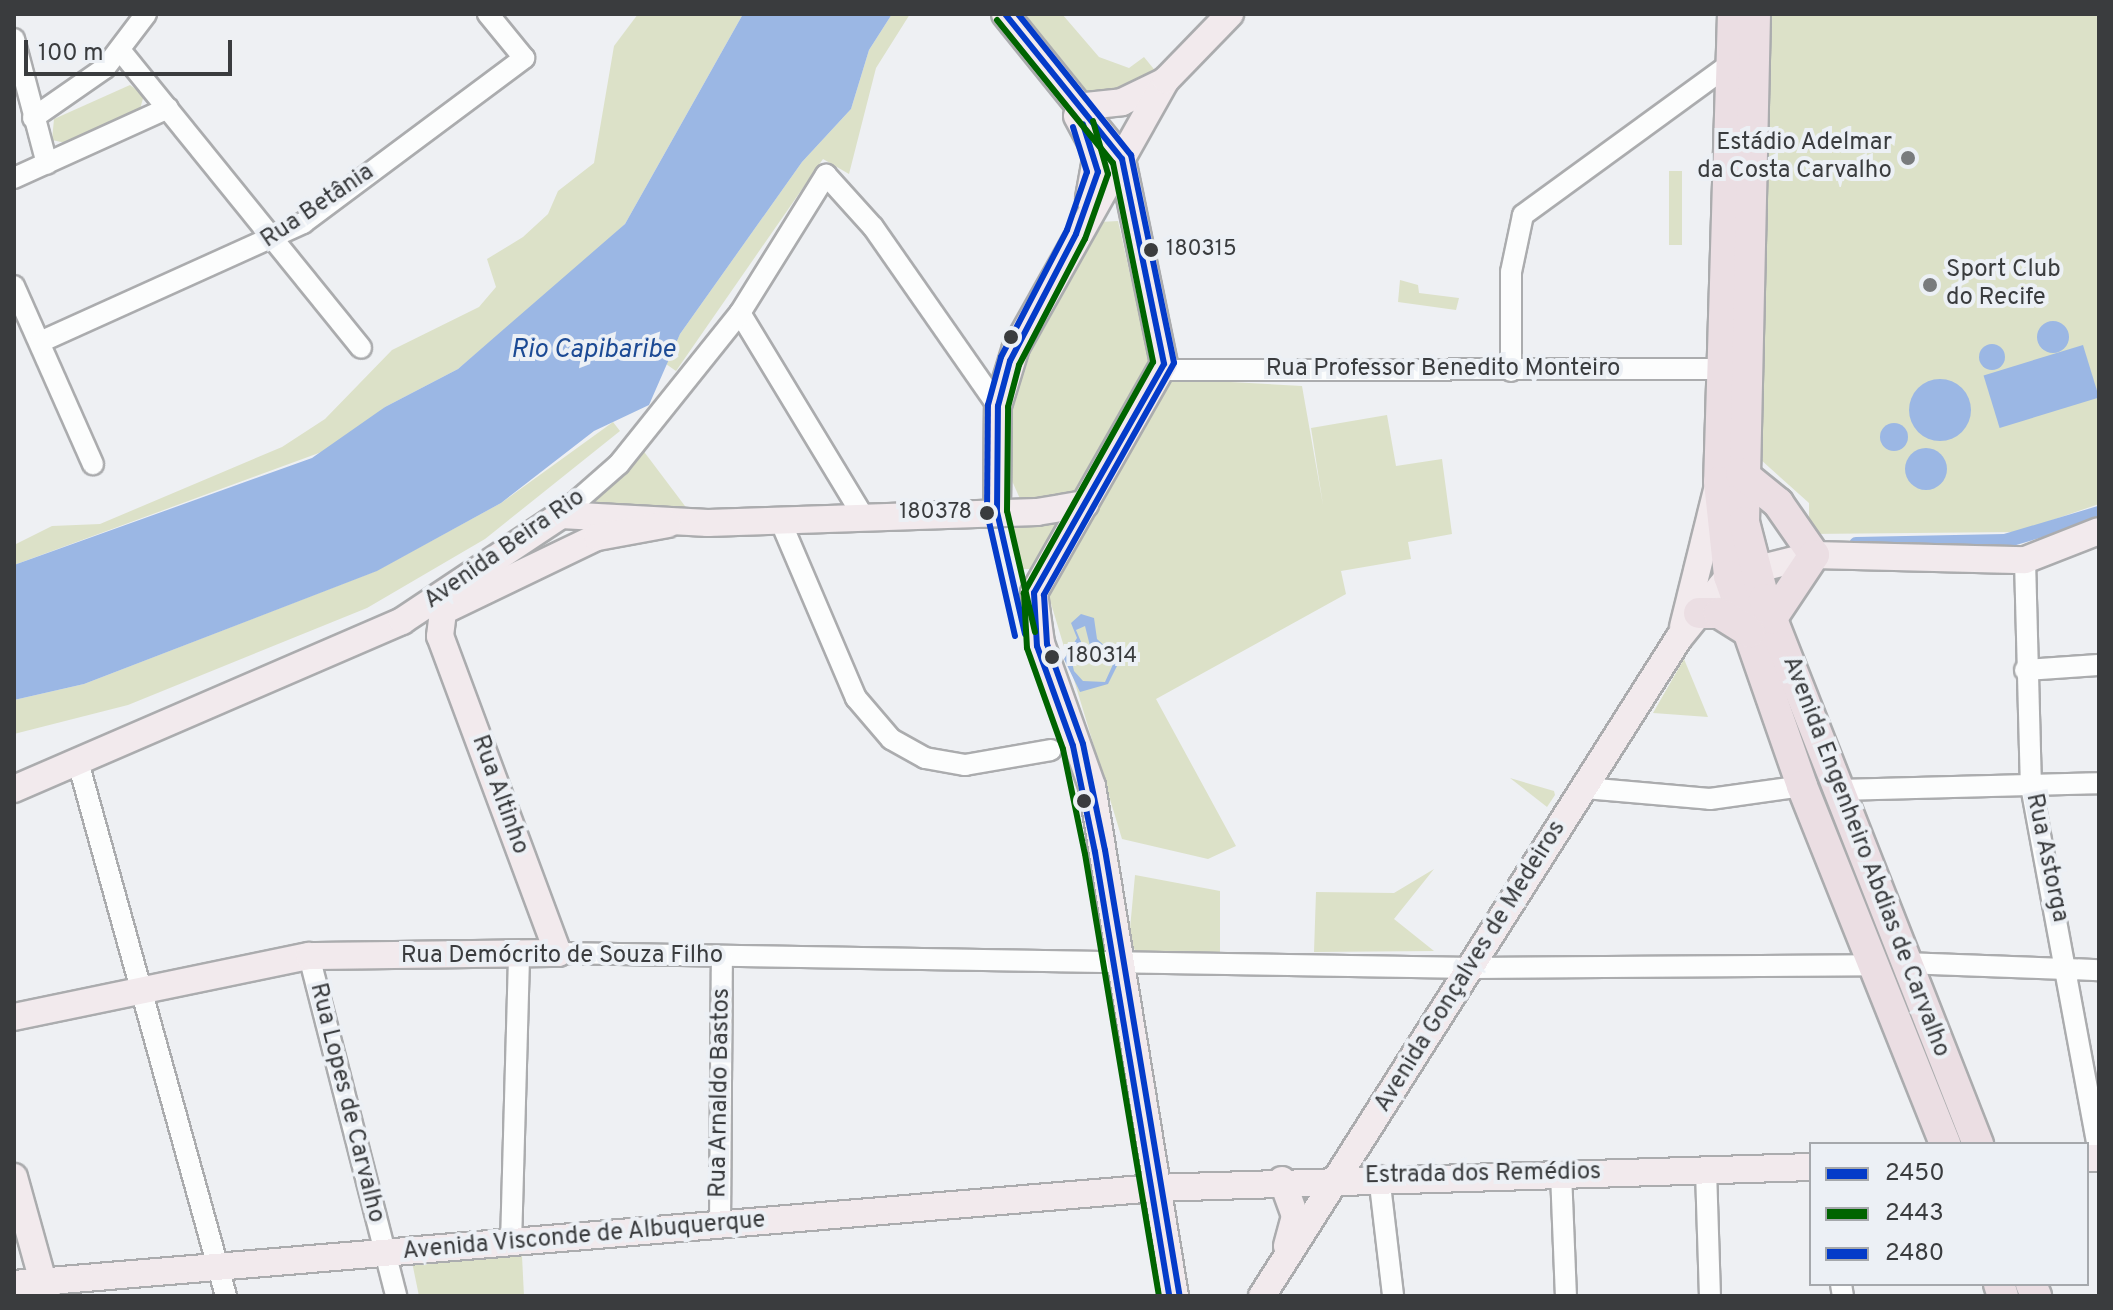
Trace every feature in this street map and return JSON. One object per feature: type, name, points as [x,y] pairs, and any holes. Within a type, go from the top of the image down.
[{"type":"highway","points":[[1730,478],[1722,369],[1733,14]]},
{"type":"highway","points":[[1730,478],[1755,14]]},
{"type":"highway","points":[[1699,613],[1719,613],[1761,625],[1814,555],[1778,503],[1730,478]]},
{"type":"highway","name":"Avenida Engenheiro Abdias de Carvalho","points":[[1730,478],[1742,572],[1761,625],[1802,786],[1977,1142]]},
{"type":"highway","name":"Avenida Engenheiro Abdias de Carvalho","points":[[1761,625],[1839,790],[1944,1142]]},
{"type":"main road","points":[[988,14],[1089,134],[1098,172],[1076,234]]},
{"type":"main road","points":[[1005,14],[1086,106],[1122,159],[1143,244],[1164,370],[1034,593],[1041,643],[1092,786],[1115,961],[1175,1296]]},
{"type":"main road","points":[[997,512],[998,406],[1016,347],[1076,234],[1166,80],[1230,14]]},
{"type":"main road","points":[[1086,106],[1134,98],[1166,80]]},
{"type":"main road","points":[[1076,234],[1111,215],[1143,244]]},
{"type":"main road","name":"Avenida Gonçalves de Medeiros","points":[[1679,638],[1730,478]]},
{"type":"main road","points":[[969,513],[996,486]]},
{"type":"main road","points":[[561,515],[668,524],[997,512],[1085,504]]},
{"type":"main road","name":"Avenida Beira Rio","points":[[14,789],[402,621],[561,515]]},
{"type":"main road","points":[[402,621],[424,623],[440,636],[448,606],[597,537],[668,524]]},
{"type":"main road","points":[[1742,572],[1814,555],[2025,560],[2099,531]]},
{"type":"main road","name":"Avenida Gonçalves de Medeiros","points":[[1262,1296],[1473,968],[1679,638],[1699,613],[1742,572]]},
{"type":"main road","name":"Rua Altinho","points":[[440,636],[558,953]]},
{"type":"main road","name":"Rua Demócrito de Souza Filho","points":[[14,1017],[309,956],[558,953]]},
{"type":"main road","name":"Estrada dos Remédios","points":[[1154,1188],[1379,1176],[1809,1167]]},
{"type":"main road","points":[[14,1177],[59,1288]]},
{"type":"main road","points":[[1281,1265],[1295,1216],[1282,1180]]},
{"type":"main road","name":"Avenida Visconde de Albuquerque","points":[[14,1284],[59,1288],[385,1253],[1154,1188]]},
{"type":"street","points":[[33,118],[82,87],[120,50],[146,14]]},
{"type":"street","name":"Rua Betânia","points":[[40,342],[275,240],[524,58],[488,14]]},
{"type":"street","points":[[14,39],[47,164]]},
{"type":"street","points":[[1511,371],[1511,272],[1523,215],[1695,89],[1729,79],[1754,45]]},
{"type":"street","points":[[120,50],[361,348]]},
{"type":"street","points":[[1695,89],[1729,79]]},
{"type":"street","points":[[14,178],[168,108]]},
{"type":"street","name":"Avenida Beira Rio","points":[[561,515],[619,464],[740,313],[826,175],[873,227],[998,406]]},
{"type":"street","points":[[14,286],[93,464]]},
{"type":"street","points":[[740,313],[864,518]]},
{"type":"street","name":"Rua Professor Benedito Monteiro","points":[[1164,370],[1722,369]]},
{"type":"street","points":[[780,520],[856,698],[891,739],[925,758],[965,765],[1051,750]]},
{"type":"street","name":"Rua Astorga","points":[[2025,560],[2025,670],[2031,786],[2070,970],[2099,1155]]},
{"type":"street","points":[[2025,670],[2099,665]]},
{"type":"street","points":[[78,762],[138,990],[226,1296]]},
{"type":"street","points":[[1839,790],[2099,783]]},
{"type":"street","points":[[1585,788],[1710,799],[1802,786]]},
{"type":"street","name":"Rua Demócrito de Souza Filho","points":[[558,953],[1473,968],[1889,964],[2099,970]]},
{"type":"street","points":[[511,1244],[519,955]]},
{"type":"street","name":"Rua Lopes de Carvalho","points":[[309,956],[396,1296]]},
{"type":"street","name":"Rua Arnaldo Bastos","points":[[720,1227],[722,958]]},
{"type":"street","points":[[1706,1170],[1710,1296]]},
{"type":"street","points":[[1561,1173],[1566,1296]]},
{"type":"street","points":[[1379,1176],[1393,1296]]},
{"type":"green space","points":[[638,14],[743,14],[625,224],[579,267],[458,369],[385,407],[338,446],[14,565],[14,545],[52,526],[100,524],[282,447],[325,419],[392,350],[479,307],[496,287],[487,259],[523,237],[548,214],[558,191],[594,163],[614,46]]},
{"type":"green space","points":[[892,14],[910,14],[876,68],[849,174],[823,159],[676,371],[666,364],[680,334],[802,162],[851,109],[869,50]]},
{"type":"green space","points":[[1013,14],[1062,14],[1099,57],[1129,68],[1144,57],[1162,79],[1096,103]]},
{"type":"green space","name":"Sport Club do Recife","points":[[1765,14],[2099,14],[2099,504],[2017,532],[1809,534],[1809,503],[1760,459]]},
{"type":"green space","points":[[130,85],[144,95],[140,109],[66,143],[52,140],[54,119]]},
{"type":"green space","points":[[1669,171],[1682,171],[1682,245],[1669,245]]},
{"type":"green space","points":[[1118,221],[1150,363],[1077,492],[1021,501],[1004,463],[1016,364],[1100,222]]},
{"type":"green space","points":[[1400,280],[1418,285],[1419,293],[1459,298],[1456,310],[1398,302]]},
{"type":"green space","points":[[1194,380],[1302,386],[1323,505],[1311,428],[1387,415],[1396,466],[1442,459],[1452,534],[1408,542],[1411,559],[1341,571],[1346,594],[1156,699],[1236,846],[1208,859],[1122,839],[1049,597],[1171,382]]},
{"type":"green space","points":[[613,422],[620,431],[485,539],[367,608],[128,705],[14,734],[14,700],[84,684],[376,571],[501,503]]},
{"type":"green space","points":[[642,449],[691,514],[582,508]]},
{"type":"green space","points":[[1063,520],[1032,569],[1019,569],[1008,525]]},
{"type":"green space","points":[[1684,659],[1708,717],[1653,713]]},
{"type":"green space","points":[[1510,778],[1554,791],[1555,795],[1547,807]]},
{"type":"green space","points":[[1434,869],[1394,919],[1434,951],[1314,952],[1316,892],[1394,893]]},
{"type":"green space","points":[[1135,875],[1220,891],[1220,954],[1137,954],[1129,939]]},
{"type":"green space","points":[[522,1256],[524,1296],[419,1296],[412,1262]]},
{"type":"water","name":"Rio Capibaribe","points":[[743,14],[892,14],[869,50],[851,109],[802,162],[680,334],[649,405],[594,431],[501,503],[377,571],[84,684],[14,700],[14,565],[312,458],[385,407],[458,369],[625,224]]},
{"type":"water","points":[[2053,321],[2064,326],[2069,337],[2064,348],[2053,353],[2042,348],[2037,337],[2042,326]]},
{"type":"water","points":[[1992,344],[2001,348],[2005,357],[2001,366],[1992,370],[1983,366],[1979,357],[1983,348]]},
{"type":"water","points":[[2083,345],[2099,398],[2000,428],[1984,375]]},
{"type":"water","points":[[1940,379],[1962,388],[1971,410],[1962,432],[1940,441],[1918,432],[1909,410],[1918,388]]},
{"type":"water","points":[[1894,423],[1904,427],[1908,437],[1904,447],[1894,451],[1884,447],[1880,437],[1884,427]]},
{"type":"water","points":[[1926,448],[1941,454],[1947,469],[1941,484],[1926,490],[1911,484],[1905,469],[1911,454]]},
{"type":"water","points":[[1081,614],[1094,618],[1097,639],[1120,660],[1108,684],[1080,692],[1064,659],[1077,638],[1071,623]],"holes":[[[1085,626],[1090,646],[1115,660],[1105,682],[1083,681],[1074,671],[1070,653],[1084,649],[1076,630]]]},
{"type":"waterway","points":[[1856,544],[2005,541],[2099,513]]},
{"type":"transit line","name":"2450","points":[[1005,14],[1122,159],[1164,364],[1034,593],[1037,646],[1073,746],[1095,852],[1169,1296]]},
{"type":"transit line","name":"2480","points":[[1018,14],[1131,155],[1174,363],[1044,595],[1047,644],[1083,744],[1105,850],[1179,1294]]},
{"type":"transit line","name":"2443","points":[[997,20],[1113,163],[1153,362],[1024,593],[1027,648],[1063,749],[1085,854],[1159,1296]]},
{"type":"transit line","name":"2443","points":[[1035,632],[1007,511],[1008,407],[1019,365],[1085,239],[1108,174],[1093,121]]},
{"type":"transit line","name":"2450","points":[[1025,634],[997,512],[998,406],[1010,361],[1076,234],[1098,172],[1083,124]]},
{"type":"transit line","name":"2480","points":[[1015,636],[987,513],[988,405],[1001,357],[1067,230],[1087,172],[1073,127]]},
{"type":"place","name":"Estádio Adelmar da Costa Carvalho","points":[[1908,158]]},
{"type":"place","name":"180315","points":[[1151,250]]},
{"type":"place","name":"Sport Club do Recife","points":[[1930,285]]},
{"type":"place","name":"180378","points":[[987,513]]},
{"type":"place","name":"180314","points":[[1052,657]]}]
